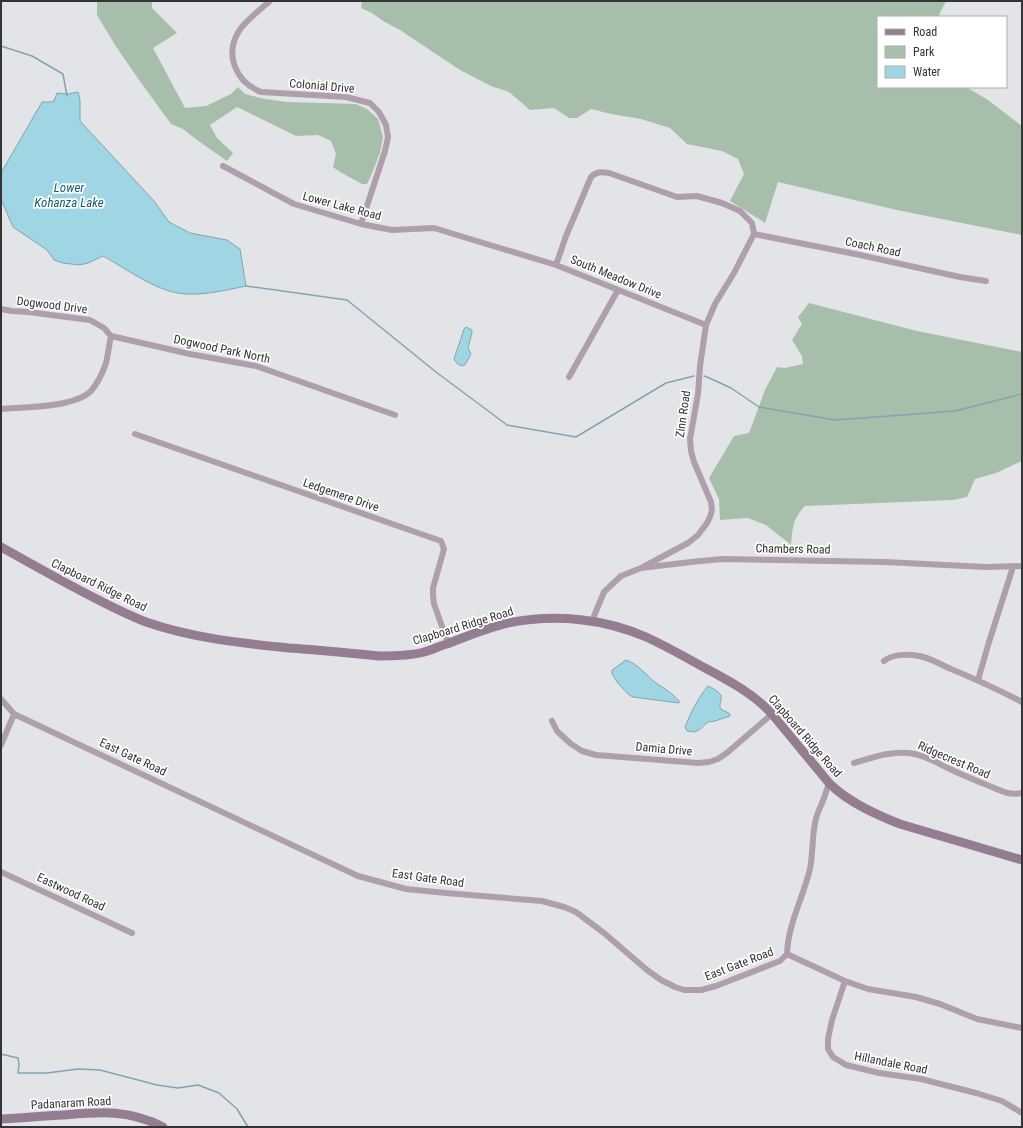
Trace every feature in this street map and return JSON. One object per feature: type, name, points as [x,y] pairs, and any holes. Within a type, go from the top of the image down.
[{"type":"main road","name":"Clapboard Ridge Road","points":[[1,547],[123,612],[147,622],[198,637],[249,644],[379,656],[425,652],[492,627],[532,619],[592,621],[628,630],[668,648],[738,686],[753,696],[772,714],[829,783],[867,810],[886,819],[1022,860]]},
{"type":"main road","name":"Padanaram Road","points":[[1,1119],[112,1112],[133,1115],[163,1127]]},
{"type":"street","name":"Colonial Drive","points":[[270,1],[239,31],[232,48],[235,68],[246,84],[261,92],[346,96],[370,103],[379,112],[386,125],[388,136],[385,151],[361,224]]},
{"type":"street","name":"Lower Lake Road","points":[[222,166],[294,204],[361,224],[392,230],[434,228],[556,265]]},
{"type":"street","name":"South Meadow Drive","points":[[706,325],[556,265],[566,236],[591,177],[594,173],[609,173],[677,196],[697,196],[722,203],[740,211],[752,223],[754,234]]},
{"type":"street","name":"Coach Road","points":[[754,234],[986,282]]},
{"type":"street","name":"Zinn Road","points":[[641,568],[688,542],[698,534],[710,517],[712,502],[690,451],[690,439],[698,394],[700,366],[706,325],[715,304],[734,273],[754,234]]},
{"type":"street","points":[[568,377],[618,290]]},
{"type":"street","name":"Dogwood Drive","points":[[1,309],[90,320],[104,328],[111,336]]},
{"type":"street","points":[[1,409],[64,403],[76,400],[90,391],[99,378],[106,363],[111,336]]},
{"type":"street","name":"Dogwood Park North","points":[[111,336],[190,354],[256,366],[395,415]]},
{"type":"street","name":"Ledgemere Drive","points":[[135,434],[441,542],[444,549],[433,588],[433,595],[434,604],[448,643]]},
{"type":"street","name":"Chambers Road","points":[[592,621],[604,592],[621,576],[641,568],[722,559],[1013,567],[1022,566]]},
{"type":"street","points":[[978,680],[1013,567]]},
{"type":"street","points":[[884,661],[894,656],[920,656],[978,680],[1022,702]]},
{"type":"street","name":"East Gate Road","points":[[1,699],[14,714],[358,876],[406,889],[542,901],[576,912],[604,933],[647,970],[675,988],[684,990],[701,990],[716,986],[780,961],[787,954]]},
{"type":"street","points":[[1,745],[14,714]]},
{"type":"street","name":"Damia Drive","points":[[552,721],[557,731],[571,744],[582,751],[596,754],[698,763],[718,759],[772,714]]},
{"type":"street","name":"Ridgecrest Road","points":[[854,763],[890,753],[912,753],[1007,794],[1022,793]]},
{"type":"street","points":[[829,783],[817,814],[810,869],[792,921],[787,954],[868,989],[916,997],[940,1004],[977,1019],[1022,1028]]},
{"type":"street","name":"Eastwood Road","points":[[1,872],[132,932]]},
{"type":"street","name":"Hillandale Road","points":[[845,980],[832,1020],[828,1039],[828,1049],[833,1057],[846,1065],[879,1073],[921,1079],[983,1095],[1002,1101],[1022,1113]]},
{"type":"green space","points":[[97,1],[152,1],[152,8],[177,33],[153,48],[185,108],[206,106],[231,94],[238,87],[245,94],[265,99],[287,102],[356,104],[367,109],[378,119],[383,137],[380,153],[367,184],[362,184],[333,167],[336,154],[331,141],[318,135],[296,136],[237,107],[210,125],[217,138],[233,153],[227,161],[183,129],[171,124],[115,45],[97,15]]},
{"type":"green space","points":[[362,1],[946,1],[938,16],[877,16],[877,88],[968,88],[988,100],[1022,126],[1022,235],[897,210],[778,182],[765,223],[730,201],[744,174],[738,159],[722,151],[687,144],[670,128],[641,119],[591,109],[577,118],[569,118],[554,108],[530,110],[509,92],[491,86],[460,70],[400,30],[361,8]]},
{"type":"green space","points":[[809,303],[917,331],[1022,352],[1022,461],[996,473],[975,479],[967,497],[953,500],[805,506],[795,520],[791,545],[766,525],[748,518],[720,520],[719,499],[709,478],[734,436],[749,433],[765,390],[777,367],[785,368],[803,364],[802,356],[792,340],[802,324],[798,317]]},
{"type":"water","name":"Lower Kohanza Lake","points":[[78,92],[80,100],[80,121],[154,201],[169,222],[190,233],[227,240],[240,249],[246,286],[201,294],[175,293],[154,285],[103,256],[88,263],[79,265],[54,260],[47,250],[13,227],[1,199],[1,173],[42,102],[54,101],[57,93],[68,94]]},
{"type":"water","points":[[466,327],[472,330],[468,348],[471,354],[465,365],[460,365],[454,359]]},
{"type":"water","points":[[626,660],[638,667],[656,683],[671,693],[679,701],[679,703],[633,697],[629,695],[612,674],[612,670]]},
{"type":"water","points":[[708,686],[720,694],[720,708],[730,714],[730,716],[708,722],[695,732],[687,731],[685,727],[690,716],[698,700]]},
{"type":"waterway","points":[[1,46],[32,56],[63,74],[67,96]]},
{"type":"waterway","points":[[246,286],[347,300],[436,372],[507,425],[576,437],[666,383],[694,376]]},
{"type":"waterway","points":[[704,376],[731,388],[759,407],[835,420],[955,411],[1022,394]]},
{"type":"waterway","points":[[1,1054],[18,1058],[18,1073],[47,1073],[78,1069],[100,1070],[157,1085],[178,1088],[198,1085],[219,1093],[237,1109],[248,1127]]}]
